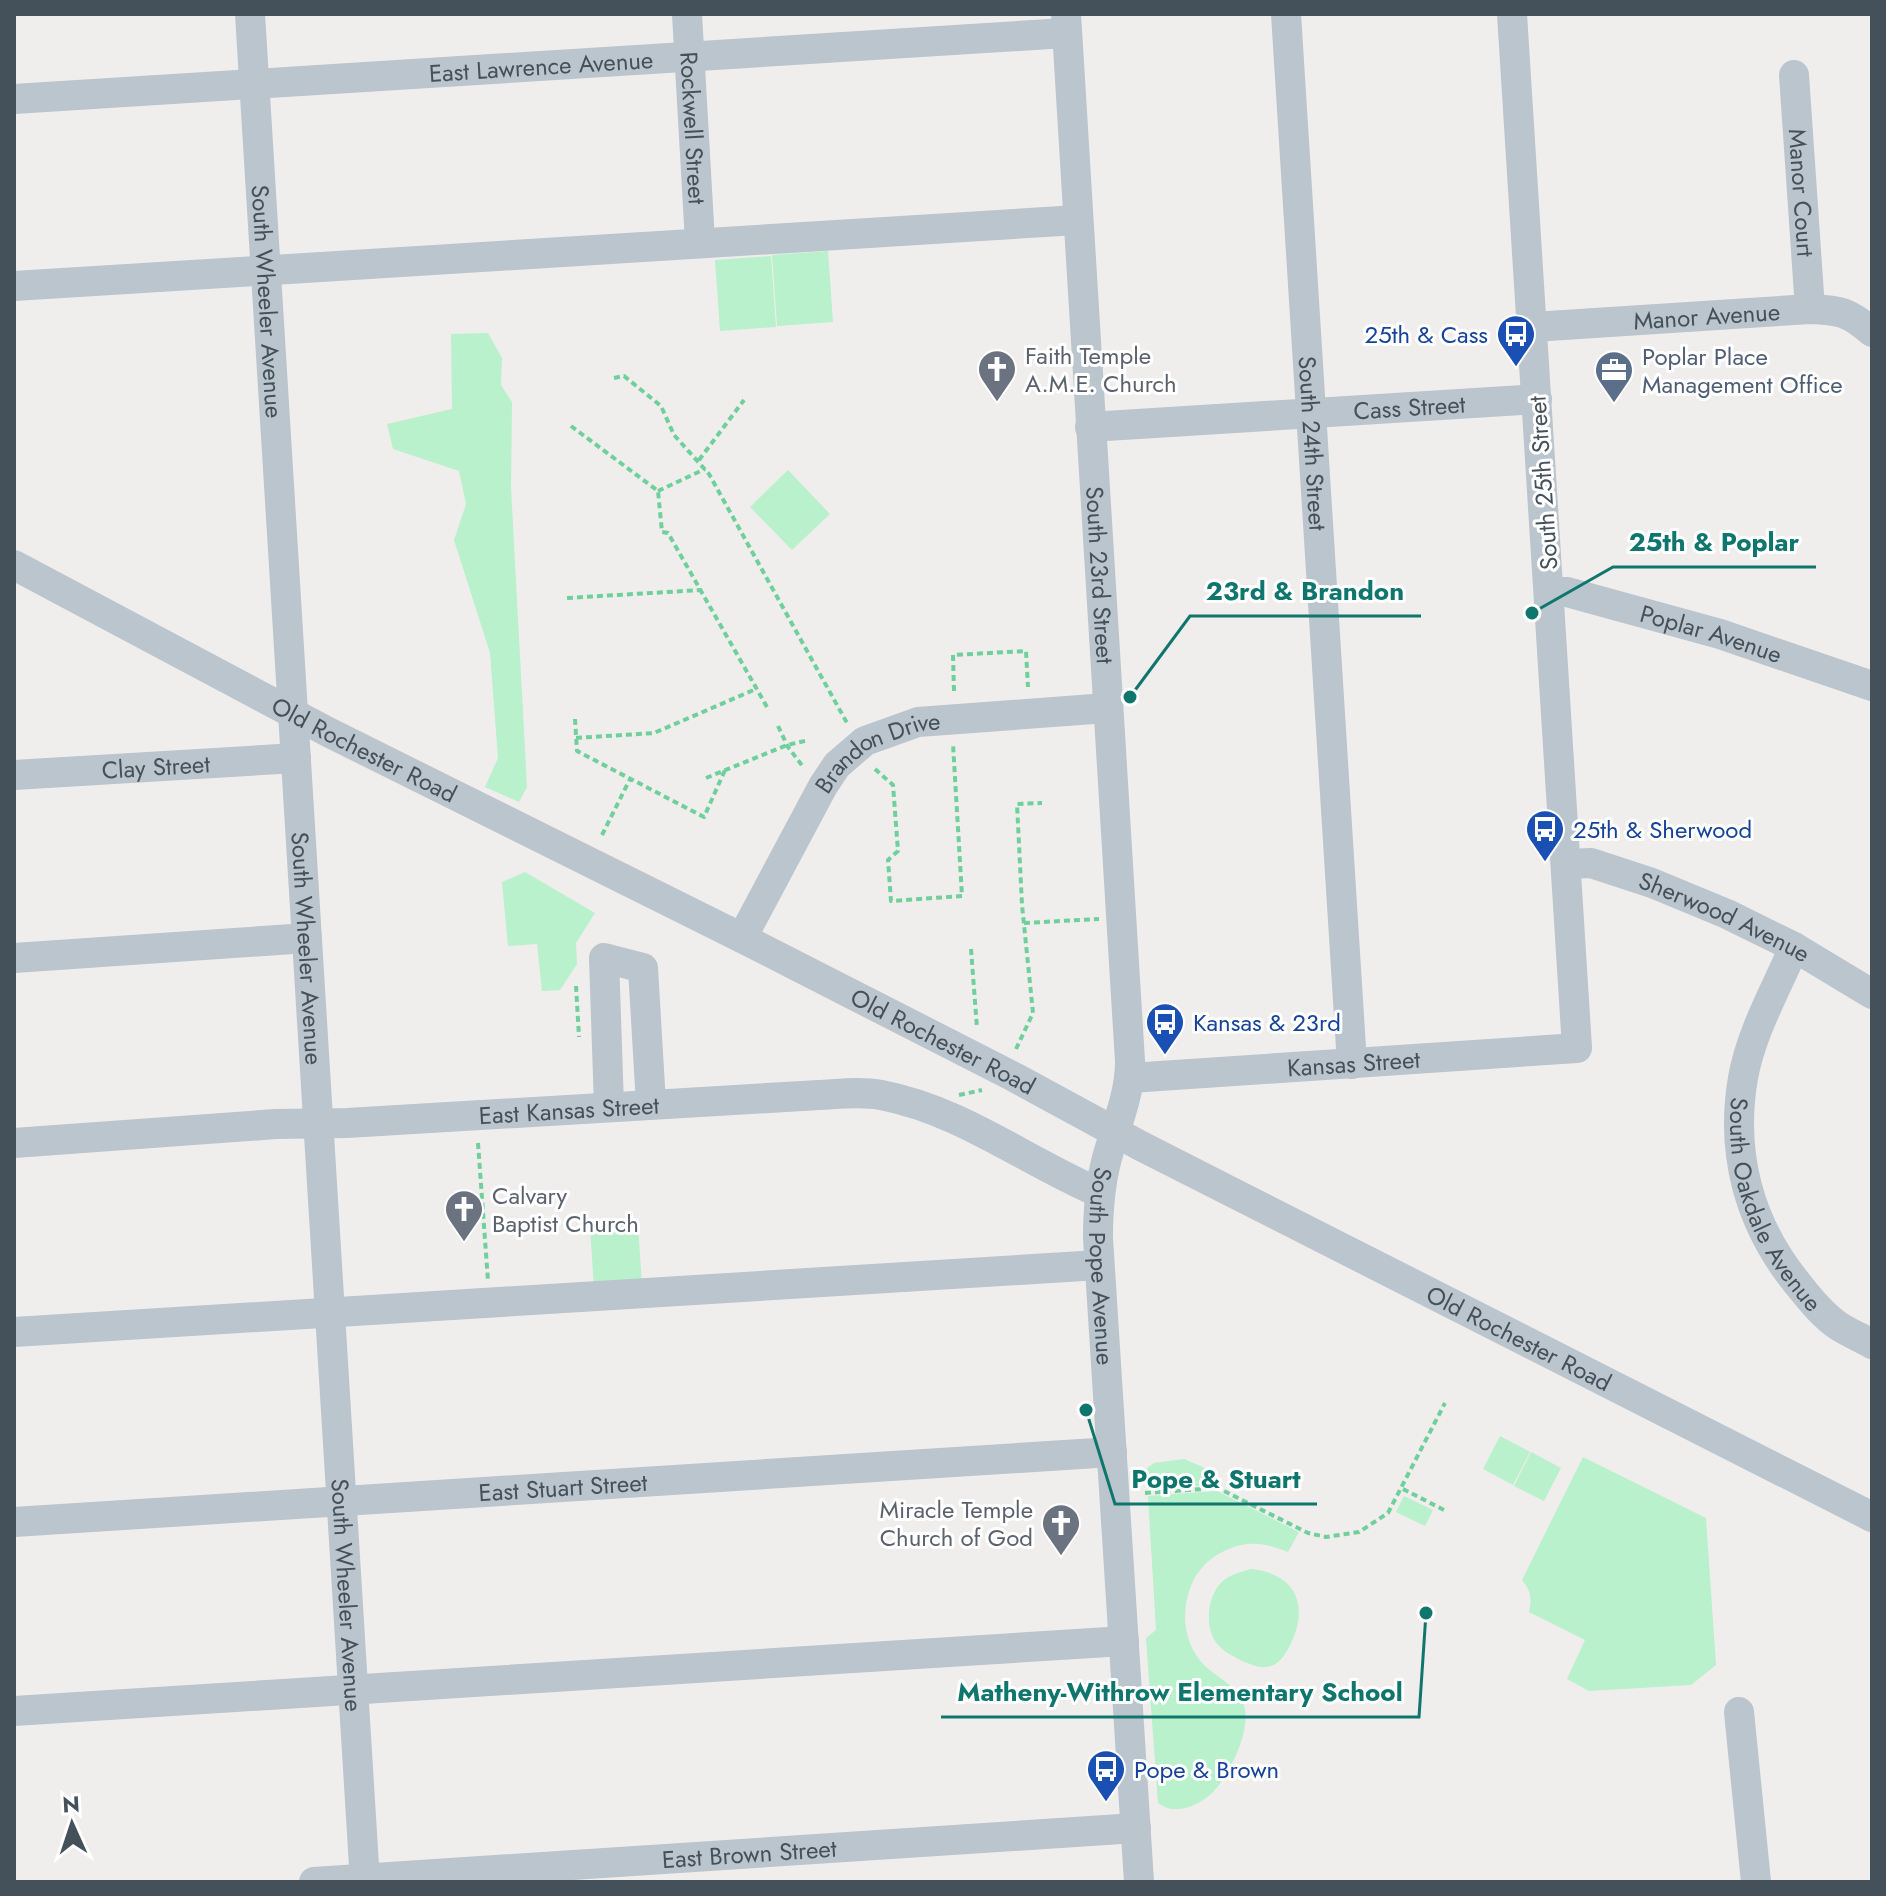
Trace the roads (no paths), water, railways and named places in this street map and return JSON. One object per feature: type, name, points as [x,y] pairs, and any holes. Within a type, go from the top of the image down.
[{"type":"street","name":"South Wheeler Avenue","points":[[250,14],[365,1881]]},
{"type":"street","name":"Rockwell Street","points":[[687,14],[700,242]]},
{"type":"street","name":"South 24th Street","points":[[1286,14],[1352,1064]]},
{"type":"street","name":"South 25th Street","points":[[1512,14],[1577,1048]]},
{"type":"street","name":"East Lawrence Avenue","points":[[14,99],[690,55],[1066,24]]},
{"type":"street","name":"South 23rd Street","points":[[1066,24],[1130,1078],[1116,1132]]},
{"type":"street","name":"Manor Court","points":[[1794,75],[1810,309]]},
{"type":"street","points":[[14,286],[1078,220]]},
{"type":"street","name":"Manor Avenue","points":[[1533,327],[1810,309],[1840,310],[1872,332]]},
{"type":"street","name":"Cass Street","points":[[1090,427],[1537,399]]},
{"type":"street","name":"Old Rochester Road","points":[[14,565],[292,710],[328,732],[742,938],[1872,1517]]},
{"type":"street","name":"Poplar Avenue","points":[[1549,592],[1567,592],[1720,634],[1872,686]]},
{"type":"street","name":"Brandon Drive","points":[[742,938],[813,804],[824,770],[865,741],[918,722],[1107,708]]},
{"type":"street","name":"Clay Street","points":[[14,775],[296,758]]},
{"type":"street","name":"Sherwood Avenue","points":[[1567,864],[1591,863],[1652,883],[1727,914],[1794,947],[1872,994]]},
{"type":"street","points":[[14,958],[307,938]]},
{"type":"street","name":"South Oakdale Avenue","points":[[1794,947],[1754,1036],[1743,1076],[1738,1125],[1745,1185],[1774,1254],[1811,1301],[1838,1326],[1872,1344]]},
{"type":"street","points":[[609,1106],[604,958],[643,968],[651,1104]]},
{"type":"street","name":"Kansas Street","points":[[1130,1078],[1577,1048]]},
{"type":"street","name":"East Kansas Street","points":[[14,1143],[276,1124],[878,1094],[930,1108],[1100,1193]]},
{"type":"street","name":"South Pope Avenue","points":[[1116,1132],[1100,1193],[1099,1265],[1139,1882]]},
{"type":"street","points":[[14,1332],[1099,1265]]},
{"type":"street","name":"East Stuart Street","points":[[14,1522],[1112,1452]]},
{"type":"street","points":[[14,1711],[353,1689],[1065,1651],[1124,1641]]},
{"type":"street","points":[[1739,1712],[1756,1882]]},
{"type":"street","name":"East Brown Street","points":[[314,1882],[1136,1828]]},
{"type":"place","name":"25th & Cass","points":[[1516,368]]},
{"type":"place","name":"Faith Temple A.M.E. Church","points":[[997,403]]},
{"type":"place","name":"Poplar Place Management Office","points":[[1614,404]]},
{"type":"place","name":"25th & Poplar","points":[[1532,613]]},
{"type":"place","name":"23rd & Brandon","points":[[1130,697]]},
{"type":"place","name":"25th & Sherwood","points":[[1545,863]]},
{"type":"place","name":"Kansas & 23rd","points":[[1165,1056]]},
{"type":"place","name":"Calvary Baptist Church","points":[[464,1243]]},
{"type":"place","name":"Pope & Stuart","points":[[1086,1410]]},
{"type":"place","name":"Miracle Temple Church of God","points":[[1061,1557]]},
{"type":"place","name":"Matheny-Withrow Elementary School","points":[[1426,1613]]},
{"type":"place","name":"Pope & Brown","points":[[1106,1803]]}]
